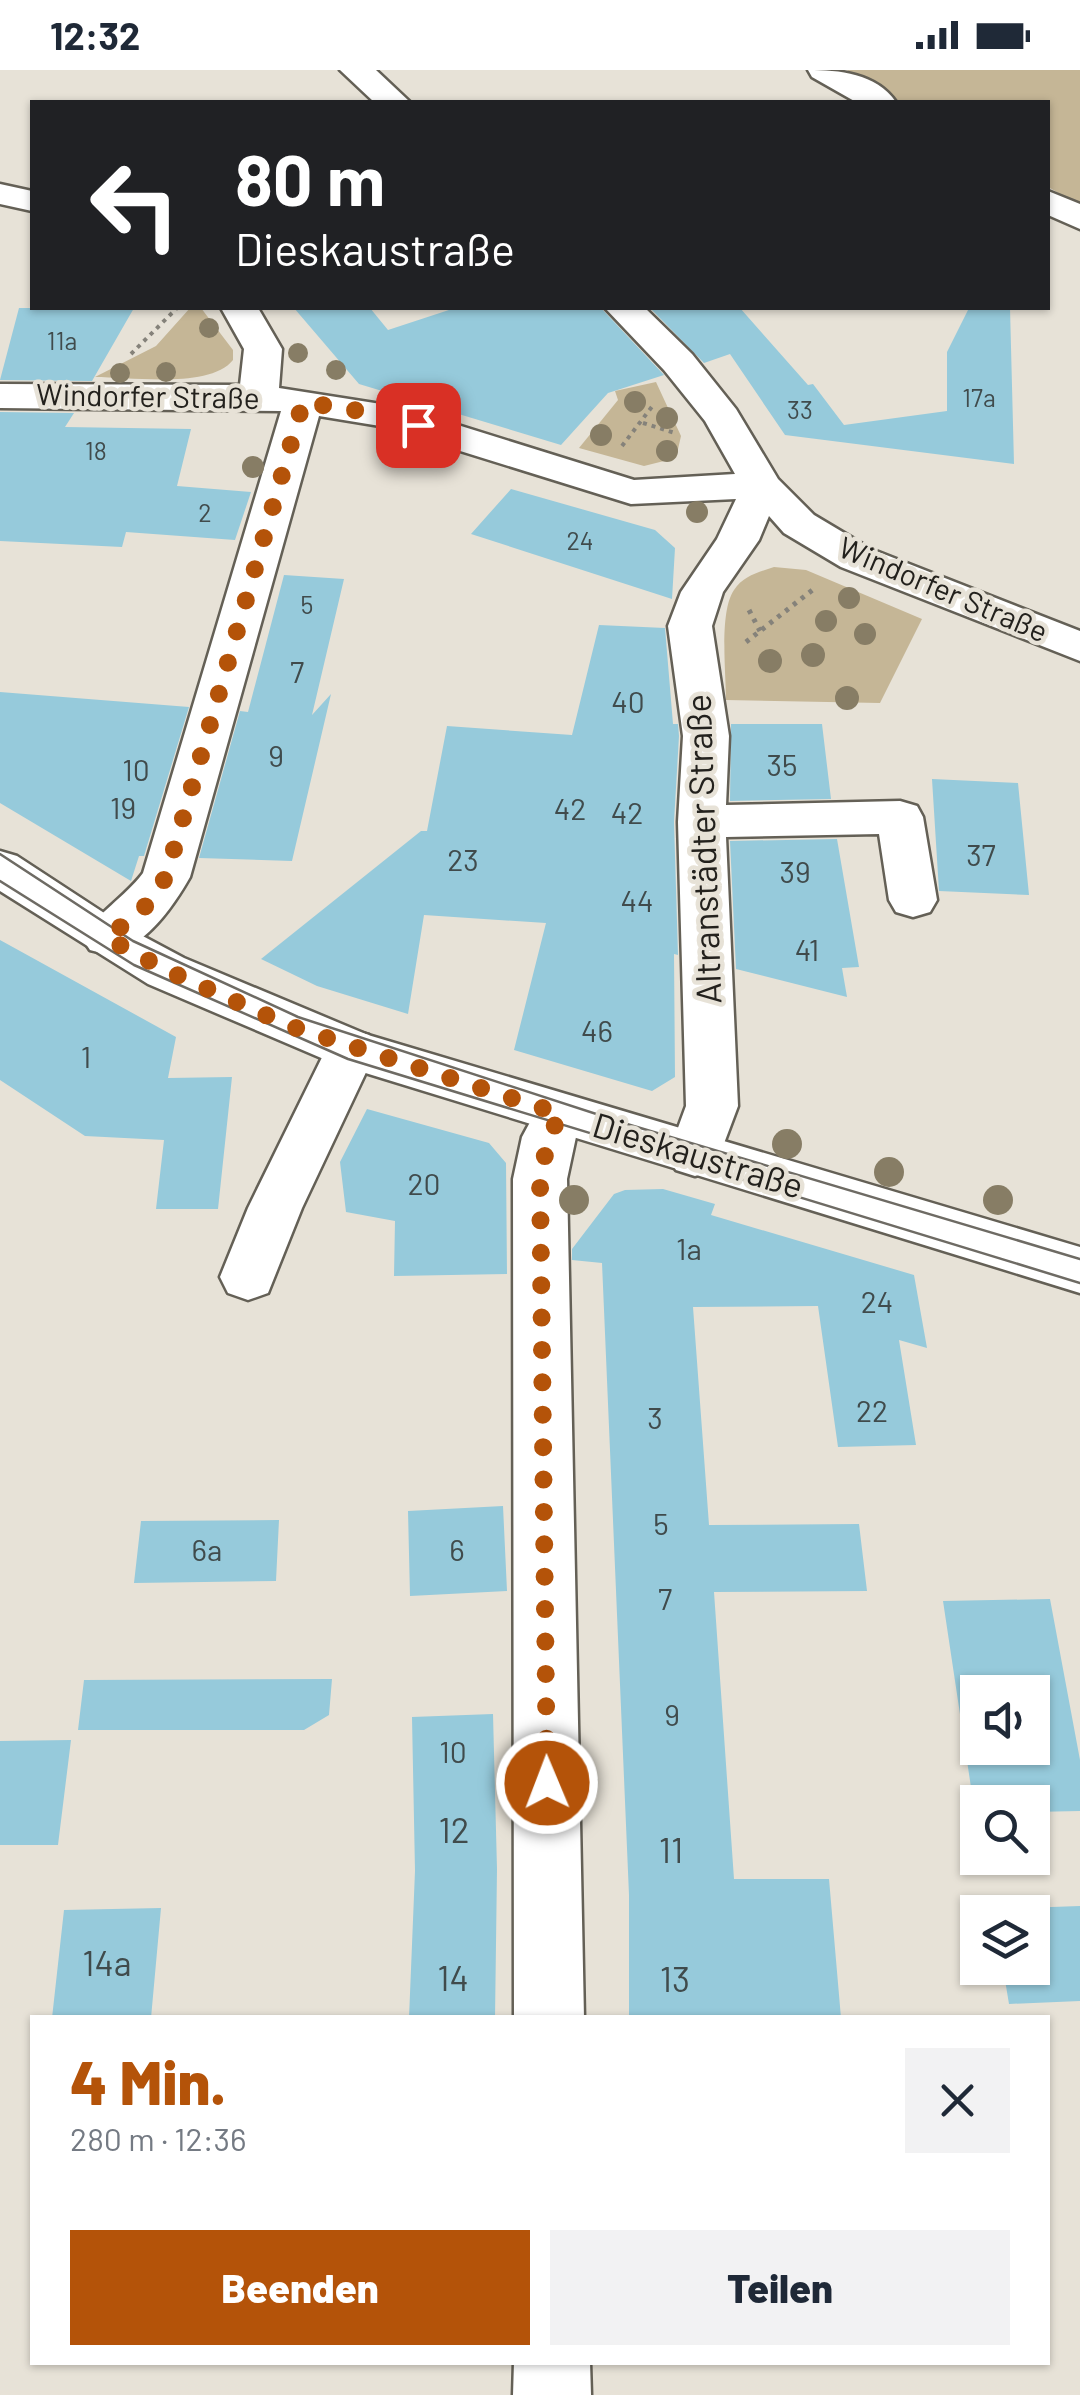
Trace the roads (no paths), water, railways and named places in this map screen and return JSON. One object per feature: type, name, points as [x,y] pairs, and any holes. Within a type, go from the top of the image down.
[{"type":"street","points":[[356,70],[391,100]]},
{"type":"street","points":[[824,70],[876,100]]},
{"type":"street","points":[[0,194],[30,201]]},
{"type":"street","points":[[1050,203],[1080,218]]},
{"type":"street","points":[[107,938],[144,908],[166,877],[280,400],[263,341],[240,310]]},
{"type":"street","points":[[626,310],[678,362],[722,417],[762,485]]},
{"type":"street","name":"Windorfer Straße","points":[[0,396],[280,400],[386,415],[631,492],[762,485],[800,524],[856,558],[1080,647]]},
{"type":"street","name":"Altranstädter Straße","points":[[695,1155],[712,1106],[702,822],[706,736],[690,626],[702,592],[738,540],[762,485]]},
{"type":"street","points":[[702,822],[900,817],[913,900]]},
{"type":"street","name":"Dieskaustraße","points":[[0,868],[107,938],[239,1004],[351,1049],[1080,1270]]},
{"type":"street","points":[[248,1277],[275,1208],[351,1049]]},
{"type":"street","points":[[549,2015],[540,1179],[549,1136],[561,1114]]},
{"type":"street","points":[[552,2365],[552,2395]]},
{"type":"tram line","points":[[0,854],[133,941],[298,1017],[627,1124],[1080,1259]]},
{"type":"tram line","points":[[0,881],[134,965],[348,1059],[1080,1283]]}]
